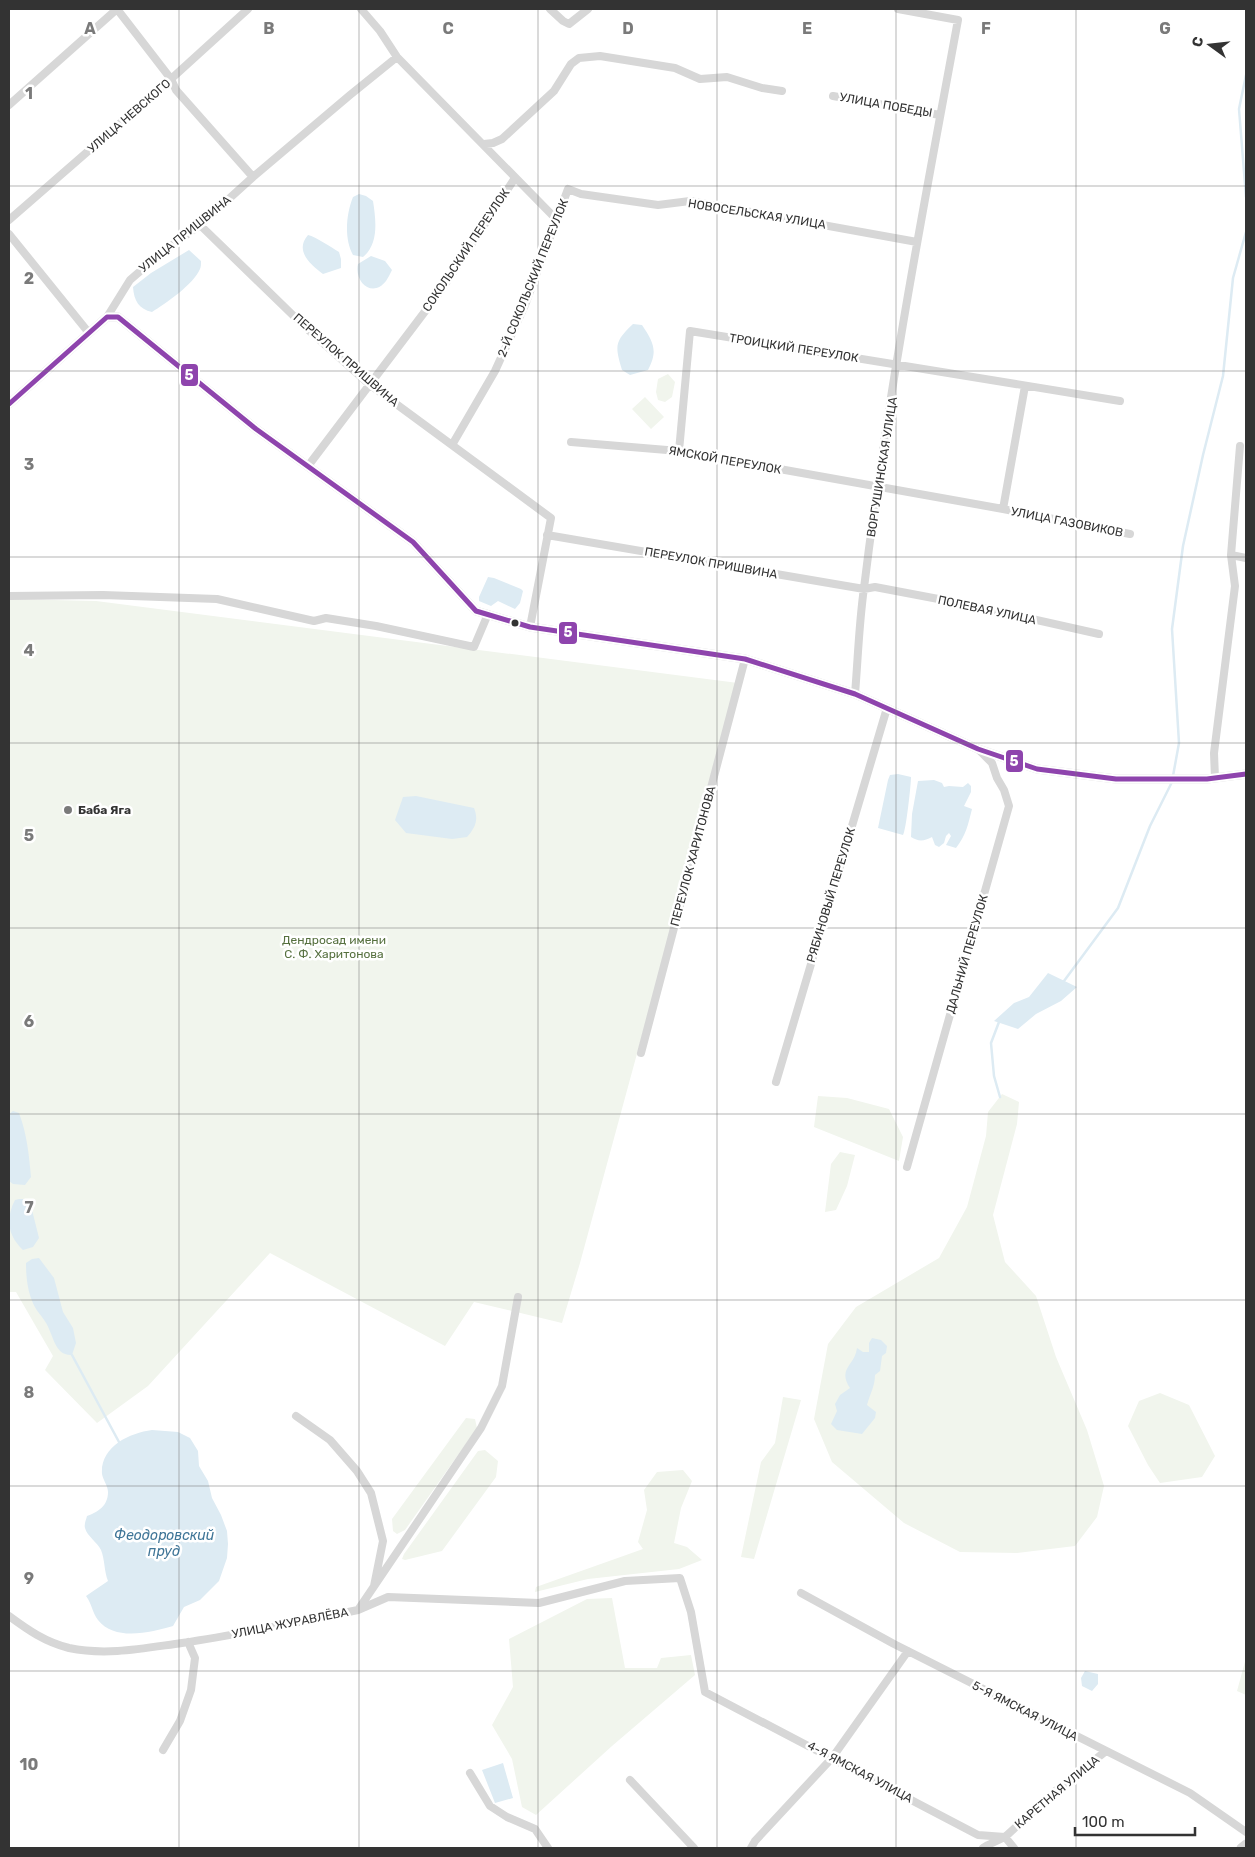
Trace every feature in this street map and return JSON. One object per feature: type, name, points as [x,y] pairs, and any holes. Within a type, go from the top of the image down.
[{"type":"street","points":[[9,105],[117,9],[171,79],[176,90],[253,177]]},
{"type":"street","name":"УЛИЦА НЕВСКОГО","points":[[9,220],[171,79],[248,9]]},
{"type":"street","points":[[361,9],[380,31],[397,57],[557,220]]},
{"type":"street","points":[[550,9],[563,22],[569,24],[588,9]]},
{"type":"street","name":"ВОРГУШИНСКАЯ УЛИЦА","points":[[855,694],[864,589],[878,487],[917,242],[958,20],[898,9]]},
{"type":"street","points":[[484,144],[502,139],[554,91],[571,64],[579,58],[600,56],[675,68],[700,79],[727,77],[762,88],[782,90]]},
{"type":"street","name":"УЛИЦА ПРИШВИНА","points":[[9,404],[107,316],[130,280],[160,254],[200,225],[350,94],[397,57]]},
{"type":"street","name":"УЛИЦА ПОБЕДЫ","points":[[832,96],[940,115]]},
{"type":"street","name":"СОКОЛЬСКИЙ ПЕРЕУЛОК","points":[[308,466],[442,290],[515,178]]},
{"type":"street","name":"НОВОСЕЛЬСКАЯ УЛИЦА","points":[[568,189],[581,194],[658,205],[690,201],[917,242]]},
{"type":"street","name":"2-Й СОКОЛЬСКИЙ ПЕРЕУЛОК","points":[[452,445],[495,370],[525,305],[568,189]]},
{"type":"street","name":"ПЕРЕУЛОК ПРИШВИНА","points":[[200,225],[304,326],[370,384],[551,518],[547,535],[864,589],[875,587]]},
{"type":"street","points":[[9,234],[89,333]]},
{"type":"street","points":[[107,316],[118,317],[256,429],[413,542],[476,611],[530,627],[745,659],[855,694],[978,749],[1037,769],[1116,779],[1215,778],[1246,774]]},
{"type":"street","name":"ТРОИЦКИЙ ПЕРЕУЛОК","points":[[679,451],[690,331],[897,366],[1120,400]]},
{"type":"street","points":[[1003,509],[1025,386]]},
{"type":"street","name":"ЯМСКОЙ ПЕРЕУЛОК","points":[[571,442],[679,451],[1003,509]]},
{"type":"street","points":[[1215,778],[1214,753],[1235,586],[1231,555],[1240,446]]},
{"type":"street","name":"УЛИЦА ГАЗОВИКОВ","points":[[1003,509],[1130,534]]},
{"type":"street","points":[[530,627],[547,535]]},
{"type":"street","points":[[1231,555],[1246,558]]},
{"type":"street","name":"ПОЛЕВАЯ УЛИЦА","points":[[875,587],[970,605],[1099,634]]},
{"type":"street","points":[[9,596],[103,595],[217,599],[314,621],[326,618],[376,626],[474,647],[488,614]]},
{"type":"street","name":"ПЕРЕУЛОК ХАРИТОНОВА","points":[[641,1052],[745,659]]},
{"type":"street","name":"РЯБИНОВЫЙ ПЕРЕУЛОК","points":[[776,1082],[887,708]]},
{"type":"street","name":"ДАЛЬНИЙ ПЕРЕУЛОК","points":[[907,1167],[1009,806],[992,763],[978,749]]},
{"type":"street","name":"УЛИЦА ЖУРАВЛЁВА","points":[[9,1616],[34,1635],[69,1648],[121,1652],[254,1632],[358,1610],[481,1428],[497,1400],[502,1386],[518,1297]]},
{"type":"street","points":[[296,1416],[330,1440],[357,1471],[370,1493],[383,1541],[373,1590]]},
{"type":"street","name":"4-Я ЯМСКАЯ УЛИЦА","points":[[358,1610],[388,1597],[539,1602],[625,1580],[680,1578],[691,1612],[704,1692],[978,1835],[1005,1838]]},
{"type":"street","name":"5-Я ЯМСКАЯ УЛИЦА","points":[[801,1593],[908,1651],[1190,1793],[1246,1832]]},
{"type":"street","points":[[163,1750],[180,1721],[191,1690],[195,1658],[188,1642]]},
{"type":"street","points":[[751,1848],[755,1841],[832,1758],[908,1651]]},
{"type":"street","name":"КАРЕТНАЯ УЛИЦА","points":[[983,1848],[988,1844],[1005,1838],[1053,1793],[1106,1751]]},
{"type":"street","points":[[470,1773],[490,1806],[507,1817],[535,1829],[548,1848]]},
{"type":"street","points":[[630,1780],[694,1848]]},
{"type":"street","points":[[1005,1838],[1014,1848]]},
{"type":"street","points":[[1241,1848],[1246,1844]]},
{"type":"green space","points":[[668,374],[675,382],[672,397],[665,402],[658,400],[656,392],[658,379]]},
{"type":"green space","points":[[645,397],[664,417],[651,429],[632,409]]},
{"type":"green space","name":"Дендросад имени С. Ф. Харитонова","points":[[9,599],[96,601],[738,683],[562,1323],[474,1302],[445,1346],[270,1253],[148,1386],[97,1423],[45,1370],[53,1356],[16,1292],[9,1292]]},
{"type":"green space","points":[[1002,1094],[1019,1102],[1017,1124],[993,1215],[1005,1262],[1036,1296],[1056,1357],[1087,1430],[1104,1486],[1097,1517],[1075,1546],[1017,1553],[960,1552],[904,1523],[832,1462],[814,1419],[828,1344],[856,1307],[939,1258],[967,1207],[986,1136],[988,1112]]},
{"type":"green space","points":[[818,1096],[847,1098],[889,1109],[903,1137],[899,1161],[814,1127]]},
{"type":"green space","points":[[840,1152],[855,1155],[847,1186],[836,1210],[825,1212],[831,1164]]},
{"type":"green space","points":[[1160,1393],[1189,1405],[1215,1456],[1202,1477],[1160,1483],[1148,1465],[1128,1426],[1139,1401]]},
{"type":"green space","points":[[783,1397],[801,1400],[754,1559],[741,1557],[761,1462],[775,1443]]},
{"type":"green space","points":[[466,1418],[475,1419],[477,1428],[405,1530],[397,1534],[393,1531],[392,1519]]},
{"type":"green space","points":[[485,1450],[498,1461],[496,1477],[442,1551],[405,1560],[402,1559],[478,1451]]},
{"type":"green space","points":[[683,1470],[692,1481],[681,1508],[674,1543],[687,1547],[702,1560],[679,1569],[588,1579],[535,1592],[536,1587],[643,1549],[638,1542],[647,1510],[644,1490],[657,1472]]},
{"type":"green space","points":[[612,1598],[625,1668],[657,1668],[661,1658],[691,1655],[695,1675],[612,1746],[536,1815],[522,1807],[512,1759],[492,1725],[513,1687],[509,1639],[587,1599]]},
{"type":"green space","points":[[1246,1658],[1246,1695],[1237,1691]]},
{"type":"water","points":[[359,194],[373,201],[375,216],[374,239],[368,252],[363,257],[353,255],[347,234],[353,197]]},
{"type":"water","points":[[308,235],[339,252],[341,268],[323,274],[309,262],[303,252],[304,241]]},
{"type":"water","points":[[189,250],[201,261],[200,269],[192,281],[152,312],[147,311],[138,304],[133,287],[151,273]]},
{"type":"water","points":[[371,256],[385,261],[392,270],[386,281],[376,288],[366,286],[359,277],[358,271],[358,264]]},
{"type":"water","points":[[633,324],[642,325],[652,342],[654,352],[648,370],[630,375],[622,370],[617,350],[622,335]]},
{"type":"water","points":[[488,577],[523,591],[520,603],[515,609],[498,601],[491,606],[479,601]]},
{"type":"water","points":[[898,774],[911,777],[907,817],[903,835],[878,828],[888,780],[890,775]]},
{"type":"water","points":[[934,780],[942,783],[944,787],[963,787],[968,783],[971,786],[971,792],[964,806],[972,809],[968,825],[956,848],[946,845],[951,836],[949,833],[944,843],[939,847],[935,845],[932,837],[917,840],[911,837],[912,814],[918,781]]},
{"type":"water","points":[[416,796],[474,808],[476,820],[472,830],[467,837],[452,839],[406,833],[395,820],[403,797]]},
{"type":"water","points":[[1048,973],[1077,987],[1061,1001],[1036,1014],[1018,1029],[994,1021],[1014,1003],[1029,997]]},
{"type":"water","points":[[13,1111],[19,1113],[27,1145],[31,1177],[25,1185],[13,1184],[9,1181],[9,1114]]},
{"type":"water","points":[[25,1199],[30,1202],[39,1238],[33,1247],[23,1250],[11,1233],[9,1220],[15,1200]]},
{"type":"water","points":[[39,1258],[54,1278],[63,1312],[73,1328],[76,1343],[72,1355],[67,1355],[59,1350],[29,1293],[26,1263],[32,1259]]},
{"type":"water","points":[[872,1338],[881,1340],[887,1346],[886,1353],[882,1356],[880,1371],[875,1375],[867,1405],[876,1412],[875,1418],[862,1434],[837,1430],[831,1424],[837,1411],[835,1404],[840,1395],[850,1388],[846,1381],[846,1371],[856,1354],[857,1348],[863,1352],[869,1352],[869,1343]]},
{"type":"water","name":"Феодоровский пруд","points":[[152,1430],[178,1432],[190,1438],[198,1451],[199,1466],[208,1481],[212,1498],[227,1531],[227,1558],[219,1581],[200,1600],[184,1607],[173,1626],[145,1633],[124,1633],[105,1627],[94,1614],[86,1596],[108,1581],[101,1550],[86,1531],[85,1524],[87,1516],[95,1513],[104,1505],[108,1497],[108,1490],[102,1474],[106,1456],[111,1449],[126,1438]]},
{"type":"water","points":[[1085,1671],[1098,1674],[1098,1684],[1092,1691],[1082,1686],[1081,1678]]},
{"type":"water","points":[[503,1763],[513,1798],[495,1803],[482,1770]]},
{"type":"waterway","points":[[1246,75],[1239,109],[1246,197]]},
{"type":"waterway","points":[[1173,776],[1179,743],[1172,629],[1183,546],[1223,376],[1233,278],[1246,232]]},
{"type":"waterway","points":[[1064,981],[1118,908],[1150,826],[1172,782]]},
{"type":"waterway","points":[[999,1022],[991,1043],[994,1076],[1000,1097]]},
{"type":"waterway","points":[[72,1355],[119,1442]]},
{"type":"transit line","name":"5","points":[[9,404],[107,317],[118,317],[256,429],[413,542],[476,611],[530,627],[745,659],[855,694],[978,749],[1037,769],[1116,779],[1207,779],[1246,774]]},
{"type":"place","name":"Баба Яга","points":[[68,810]]}]
